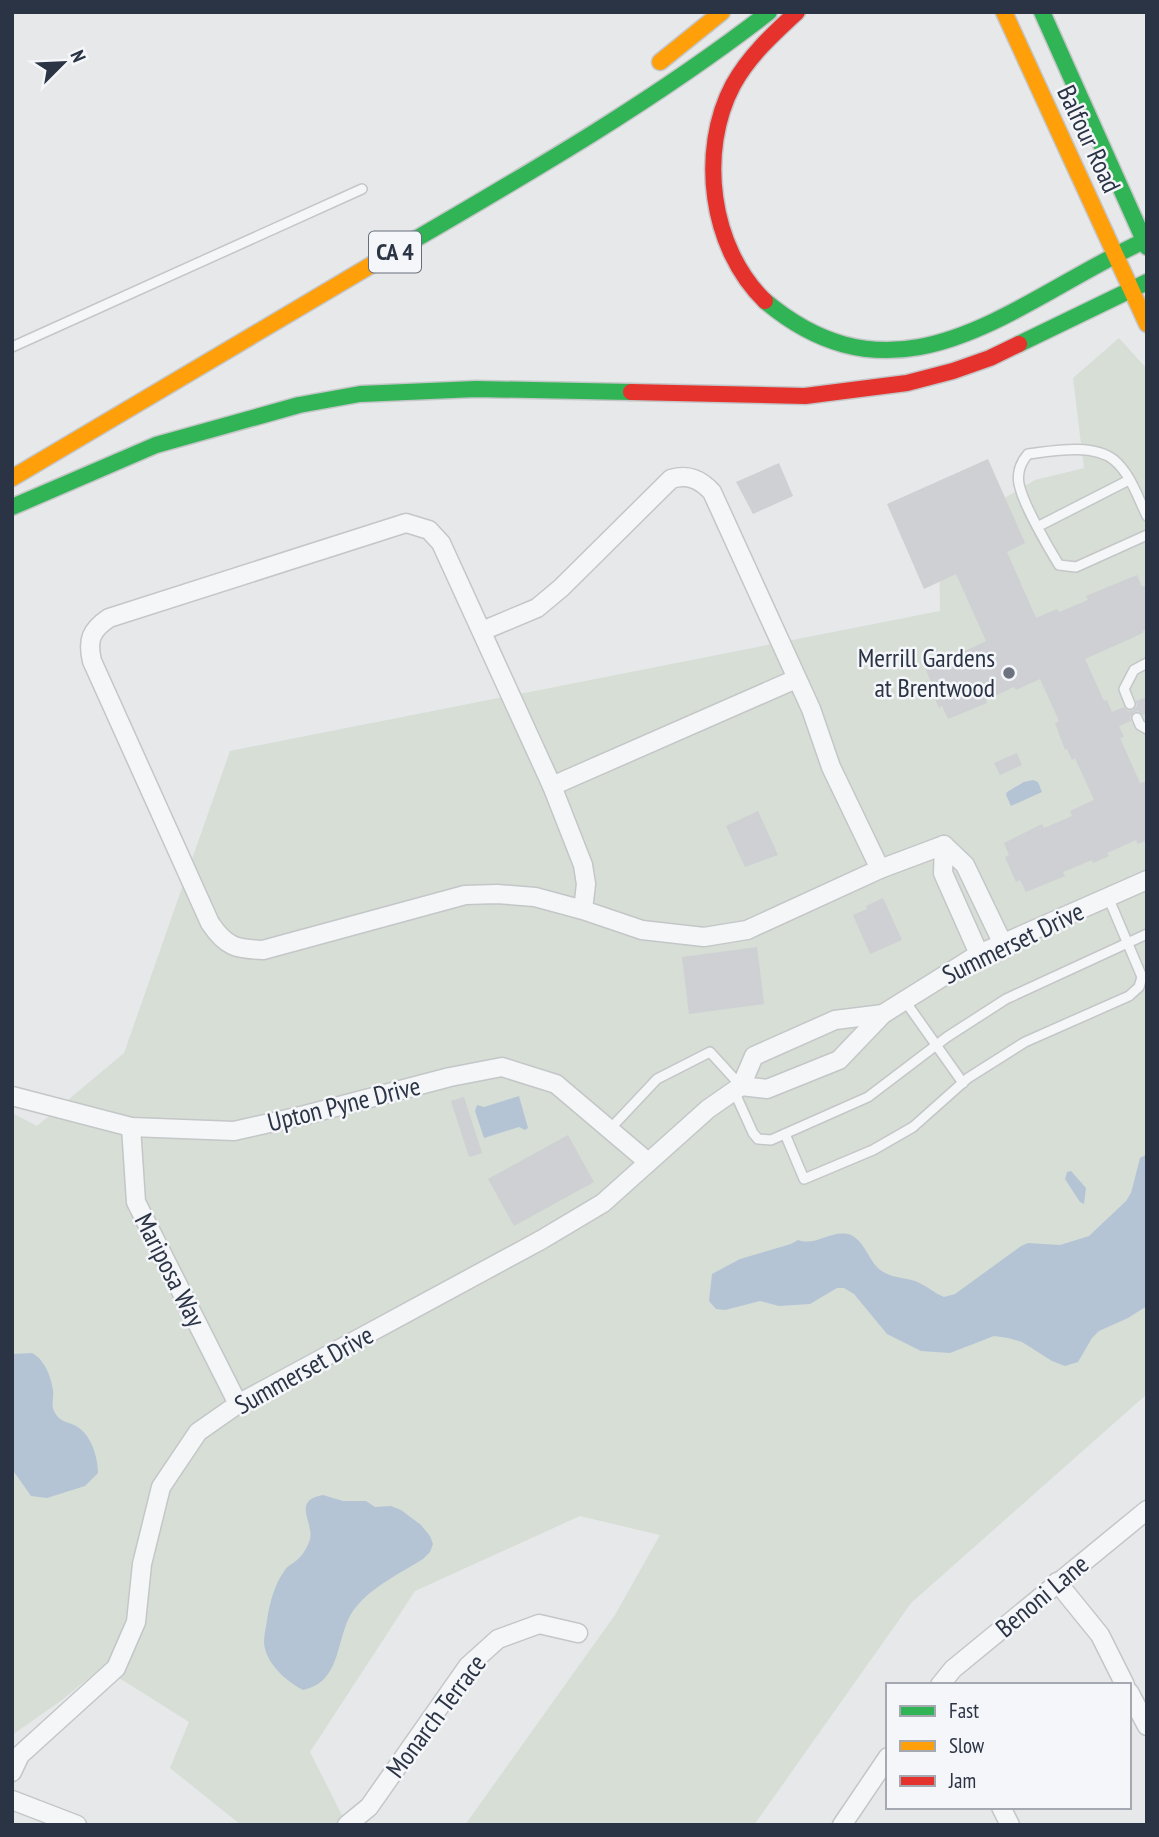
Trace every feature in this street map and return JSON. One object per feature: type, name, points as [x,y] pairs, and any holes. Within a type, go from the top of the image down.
[{"type":"main road","points":[[722,12],[655,66],[737,12]]},
{"type":"main road","name":"CA 4","points":[[12,478],[581,141],[699,64],[769,12]]},
{"type":"main road","points":[[797,12],[751,55],[736,79],[725,101],[715,151],[715,207],[725,242],[739,269],[757,294],[776,312],[818,337],[843,346],[895,351],[923,348],[950,341],[1030,303],[1115,254],[1145,244]]},
{"type":"main road","name":"Balfour Road","points":[[1004,12],[1147,324]]},
{"type":"main road","name":"Balfour Road","points":[[1042,12],[1145,244]]},
{"type":"main road","points":[[12,507],[156,445],[287,408],[360,394],[476,389],[805,396],[907,383],[990,358],[1147,282]]},
{"type":"street","points":[[482,631],[537,608],[561,588],[671,479],[682,476],[705,484],[712,492],[811,709],[831,767],[880,869]]},
{"type":"street","points":[[583,910],[586,884],[583,865],[552,786],[441,543],[429,530],[406,523],[109,618],[95,627],[90,636],[92,661],[210,923],[219,937],[229,945],[243,949],[263,950],[464,895],[497,894],[534,897],[642,930],[704,937],[747,930],[880,869],[944,845]]},
{"type":"street","points":[[552,786],[796,679]]},
{"type":"street","points":[[944,845],[965,865],[1003,944]]},
{"type":"street","points":[[944,845],[943,873],[979,954]]},
{"type":"street","name":"Summerset Drive","points":[[738,1088],[767,1089],[839,1060],[883,1014],[979,954],[1147,880]]},
{"type":"street","points":[[952,892],[973,882]]},
{"type":"street","name":"Summerset Drive","points":[[12,1772],[20,1755],[116,1668],[136,1622],[142,1564],[161,1488],[198,1432],[238,1404],[541,1240],[603,1203],[708,1109],[738,1088],[754,1056],[835,1020],[883,1014]]},
{"type":"street","name":"Upton Pyne Drive","points":[[12,1096],[131,1127],[234,1131],[450,1077],[502,1067],[556,1084],[648,1162]]},
{"type":"street","name":"Mariposa Way","points":[[131,1127],[136,1202],[238,1404]]},
{"type":"street","name":"Benoni Lane","points":[[942,1683],[953,1669],[1147,1510]]},
{"type":"street","points":[[1057,1582],[1100,1635],[1124,1683]]},
{"type":"street","name":"Monarch Terrace","points":[[347,1825],[369,1807],[468,1666],[498,1639],[538,1624],[578,1633]]},
{"type":"street","points":[[1131,1696],[1147,1726]]},
{"type":"street","points":[[842,1825],[886,1760]]},
{"type":"street","points":[[12,1800],[77,1825]]},
{"type":"street","points":[[1002,1809],[1010,1825]]},
{"type":"lane","points":[[12,347],[362,189]]},
{"type":"lane","points":[[1147,516],[1129,480],[1114,460],[1092,452],[1061,451],[1028,454],[1021,463],[1019,484],[1045,543],[1059,565],[1076,567],[1147,535]]},
{"type":"lane","points":[[1039,526],[1129,480]]},
{"type":"lane","points":[[1130,704],[1124,689],[1134,670],[1147,663]]},
{"type":"lane","points":[[1137,718],[1140,725],[1147,729]]},
{"type":"lane","points":[[785,1134],[804,1179],[873,1150],[913,1127],[963,1083],[1025,1042],[1129,996],[1139,987],[1142,977],[1108,897]]},
{"type":"lane","points":[[609,1130],[657,1079],[710,1052],[738,1088],[758,1139],[771,1140],[869,1097],[937,1045],[1006,999],[1147,934]]},
{"type":"lane","points":[[905,1001],[963,1083]]},
{"type":"shaded area","points":[[1119,338],[1147,369],[1147,1394],[911,1603],[754,1825],[465,1825],[615,1615],[660,1535],[580,1516],[415,1591],[310,1752],[347,1825],[241,1825],[170,1768],[189,1722],[102,1667],[62,1700],[12,1735],[12,1113],[37,1126],[124,1053],[230,751],[940,611],[939,537],[1035,480],[1084,468],[1073,378]]},
{"type":"water","points":[[1033,780],[1038,782],[1042,792],[1011,806],[1007,792]]},
{"type":"water","points":[[519,1096],[528,1128],[525,1130],[519,1127],[484,1138],[475,1111],[477,1105],[484,1107]]},
{"type":"water","points":[[1147,1154],[1147,1306],[1099,1331],[1078,1362],[1065,1366],[1022,1342],[994,1336],[950,1353],[921,1351],[887,1334],[854,1294],[844,1288],[837,1288],[810,1304],[779,1306],[760,1301],[725,1310],[716,1309],[709,1301],[712,1274],[740,1259],[798,1240],[805,1242],[844,1233],[860,1242],[883,1272],[915,1281],[944,1297],[955,1294],[1021,1246],[1028,1243],[1060,1245],[1089,1236],[1126,1201],[1131,1193],[1140,1158]]},
{"type":"water","points":[[1071,1171],[1086,1188],[1084,1204],[1065,1179],[1067,1172]]},
{"type":"water","points":[[32,1353],[40,1359],[49,1374],[56,1415],[86,1434],[93,1446],[98,1467],[98,1473],[85,1486],[47,1498],[31,1496],[12,1469],[12,1354]]},
{"type":"water","points":[[323,1495],[343,1501],[366,1501],[375,1507],[391,1506],[401,1510],[421,1525],[433,1544],[423,1559],[363,1599],[349,1618],[337,1655],[326,1677],[303,1690],[290,1682],[272,1664],[265,1650],[264,1637],[271,1600],[278,1582],[286,1568],[302,1554],[309,1542],[311,1535],[306,1514],[308,1502]]},
{"type":"building","name":"Merrill Gardens at Brentwood","points":[[988,459],[1025,543],[1007,552],[1036,618],[1088,600],[1086,596],[1137,575],[1142,587],[1147,584],[1147,629],[1085,659],[1104,701],[1107,700],[1112,712],[1124,707],[1128,711],[1133,710],[1137,706],[1136,701],[1147,697],[1147,714],[1134,712],[1130,717],[1131,721],[1119,726],[1124,737],[1120,738],[1140,783],[1147,781],[1147,840],[1138,844],[1136,840],[1107,853],[1109,856],[1063,872],[1065,876],[1026,892],[1020,880],[1016,882],[1005,857],[1009,855],[1004,843],[1042,824],[1044,828],[1072,816],[1070,811],[1094,800],[1075,758],[1072,760],[1067,749],[1065,750],[1055,723],[1059,721],[1040,679],[1016,690],[1014,687],[986,700],[987,703],[948,719],[942,706],[939,708],[928,683],[931,682],[926,670],[986,641],[956,574],[924,589],[887,504]]},
{"type":"building","points":[[779,463],[793,496],[753,514],[736,482]]},
{"type":"building","points":[[1017,753],[1022,765],[1000,775],[994,763]]},
{"type":"building","points":[[758,811],[778,855],[745,867],[726,826]]},
{"type":"building","points":[[883,898],[902,940],[870,954],[853,915]]},
{"type":"building","points":[[757,947],[764,1004],[689,1014],[682,957]]},
{"type":"building","points":[[464,1097],[482,1153],[469,1157],[451,1101]]},
{"type":"building","points":[[568,1135],[594,1182],[514,1226],[488,1179]]},
{"type":"traffic: fast","points":[[373,264],[625,113],[769,12]]},
{"type":"traffic: fast","points":[[1042,12],[1147,247]]},
{"type":"traffic: fast","points":[[765,301],[815,334],[864,349],[911,348],[958,337],[1004,317],[1144,241]]},
{"type":"traffic: fast","points":[[1019,344],[1147,282]]},
{"type":"traffic: fast","points":[[12,507],[156,445],[299,405],[360,394],[476,389],[631,392]]},
{"type":"traffic: slow","points":[[660,62],[722,12]]},
{"type":"traffic: slow","points":[[1004,12],[1147,324]]},
{"type":"traffic: slow","points":[[12,478],[373,264]]},
{"type":"traffic: jam","points":[[765,301],[746,279],[721,227],[713,168],[716,139],[722,111],[739,74],[762,46],[797,12]]},
{"type":"traffic: jam","points":[[631,392],[805,396],[907,383],[953,371],[1019,344]]},
{"type":"place","name":"Merrill Gardens at Brentwood","points":[[1009,673]]}]
